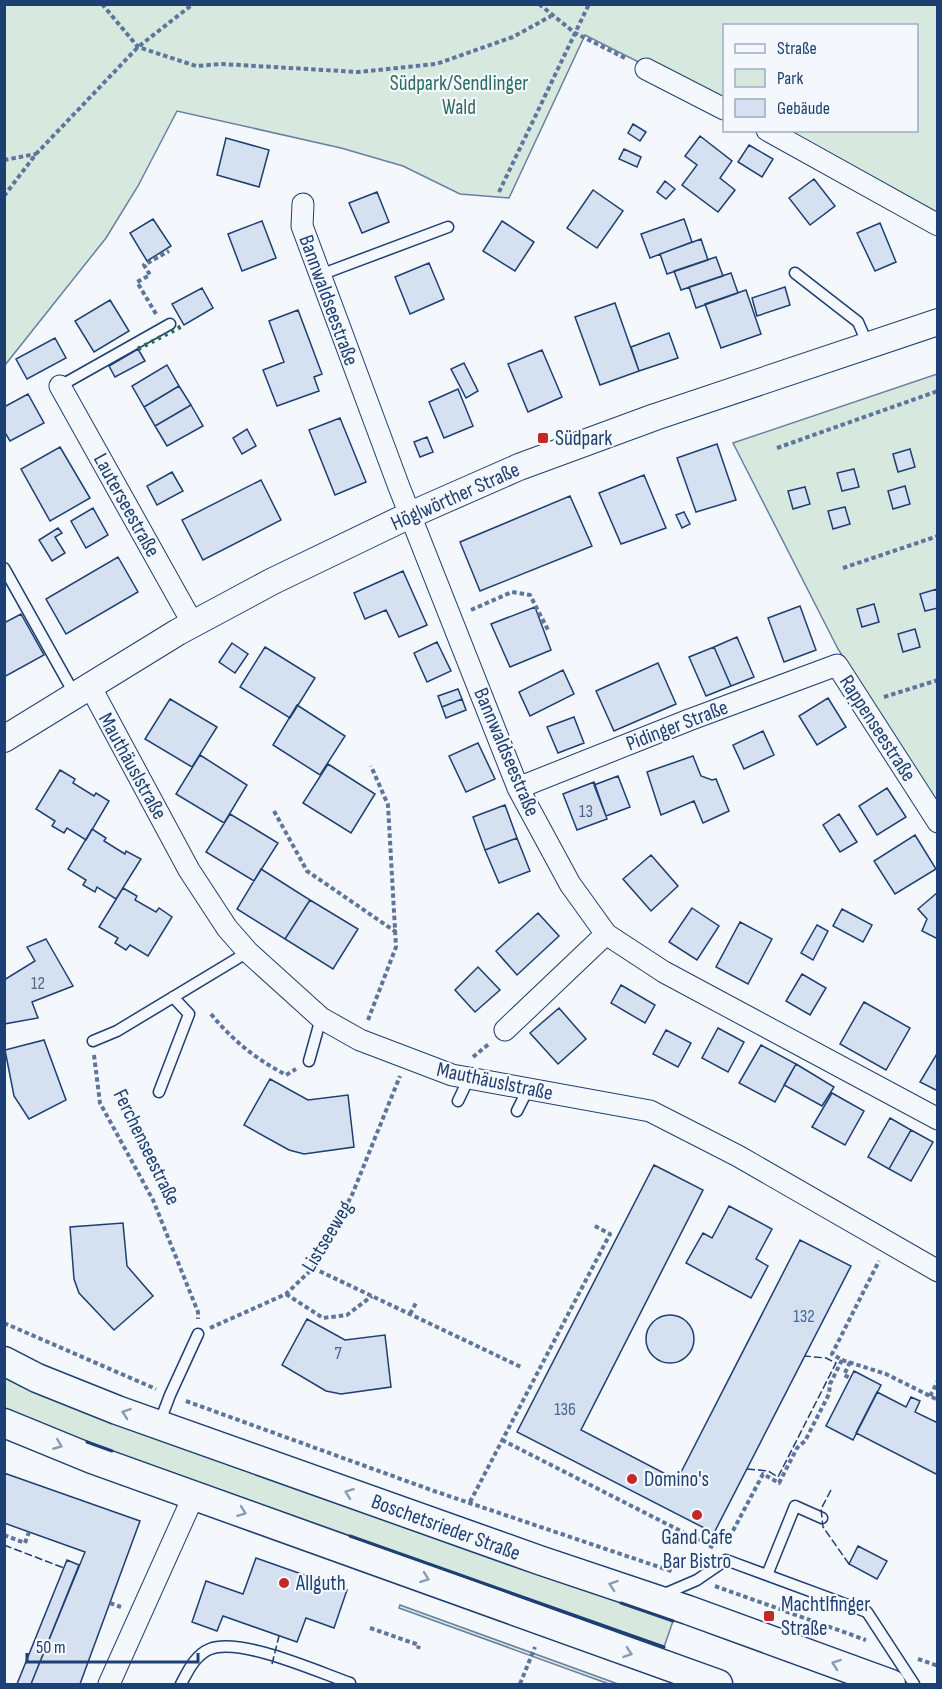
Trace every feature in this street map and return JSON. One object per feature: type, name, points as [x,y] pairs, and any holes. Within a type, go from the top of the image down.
[{"type":"main road","name":"Boschetsrieder Straße","points":[[4,1361],[37,1378],[159,1425],[891,1684]]},
{"type":"main road","points":[[4,1423],[92,1459],[699,1681]]},
{"type":"street","points":[[646,69],[723,108]]},
{"type":"street","points":[[771,132],[938,225]]},
{"type":"street","name":"Bannwaldseestraße","points":[[303,204],[302,226],[410,515],[518,788],[570,884],[606,934],[664,972],[938,1119]]},
{"type":"street","name":"Höglwörther Straße","points":[[4,739],[193,624],[273,580],[410,515],[540,459],[655,417],[938,322]]},
{"type":"street","name":"Lauterseestraße","points":[[60,386],[193,624]]},
{"type":"street","name":"Pidinger Straße","points":[[518,788],[689,720],[837,665]]},
{"type":"street","name":"Rappenseestraße","points":[[837,665],[938,822]]},
{"type":"street","name":"Mauthäuslstraße","points":[[83,691],[189,870],[227,928],[248,952],[321,1018],[360,1040],[461,1077],[650,1111],[738,1156],[938,1271]]},
{"type":"street","points":[[505,1030],[606,934]]},
{"type":"street","points":[[109,1684],[194,1495]]},
{"type":"lane","points":[[320,275],[448,227]]},
{"type":"lane","points":[[795,273],[858,322],[868,345]]},
{"type":"lane","points":[[60,386],[167,326]]},
{"type":"lane","points":[[4,568],[83,691]]},
{"type":"lane","points":[[93,1041],[117,1031],[248,952]]},
{"type":"lane","points":[[159,1092],[189,1014],[173,997]]},
{"type":"lane","points":[[309,1061],[321,1018]]},
{"type":"lane","points":[[458,1101],[461,1077]]},
{"type":"lane","points":[[517,1111],[528,1089]]},
{"type":"lane","points":[[159,1425],[198,1334]]},
{"type":"lane","points":[[767,1575],[795,1506],[822,1518]]},
{"type":"lane","points":[[653,1599],[698,1580],[726,1560],[867,1612],[914,1684]]},
{"type":"lane","points":[[181,1684],[190,1664],[210,1649],[240,1646],[350,1683]]},
{"type":"path","points":[[102,4],[138,47],[196,66],[222,64],[358,72],[436,64],[513,37],[551,16]]},
{"type":"path","points":[[4,196],[36,154],[138,47],[193,4]]},
{"type":"path","points":[[539,4],[551,16],[575,33],[646,69]]},
{"type":"path","points":[[499,192],[589,4]]},
{"type":"path","points":[[4,160],[36,154]]},
{"type":"path","points":[[167,326],[137,282],[150,275],[144,265],[169,251]]},
{"type":"path","points":[[777,448],[938,391]]},
{"type":"path","points":[[843,568],[938,536]]},
{"type":"path","points":[[451,619],[512,592],[530,595],[548,630]]},
{"type":"path","points":[[863,704],[938,680]]},
{"type":"path","points":[[360,1040],[396,947],[387,805],[370,766]]},
{"type":"path","points":[[274,811],[307,871],[396,932]]},
{"type":"path","points":[[211,1014],[228,1035],[257,1059],[286,1075],[309,1061]]},
{"type":"path","points":[[461,1077],[505,1030]]},
{"type":"path","name":"Ferchenseestraße","points":[[93,1041],[100,1103],[153,1200],[198,1312],[198,1334]]},
{"type":"path","name":"Listseeweg","points":[[198,1334],[286,1294],[313,1268],[352,1195],[408,1059]]},
{"type":"path","points":[[470,1502],[610,1234],[593,1225]]},
{"type":"path","points":[[889,1242],[832,1354],[842,1360],[886,1374],[938,1400]]},
{"type":"path","points":[[313,1268],[521,1367]]},
{"type":"path","points":[[286,1294],[323,1318],[347,1315],[372,1296]]},
{"type":"path","points":[[410,1314],[417,1301]]},
{"type":"path","points":[[4,1323],[170,1395],[434,1491],[698,1580],[938,1666]]},
{"type":"path","points":[[698,1580],[705,1562],[722,1552],[763,1474],[779,1483],[797,1448],[806,1441],[829,1394],[830,1384],[842,1360]]},
{"type":"path","points":[[850,1362],[844,1375],[850,1378]]},
{"type":"path","points":[[930,1396],[938,1381]]},
{"type":"path","points":[[502,1440],[722,1552]]},
{"type":"path","points":[[4,1535],[25,1543],[29,1532]]},
{"type":"path","points":[[370,1628],[419,1645],[418,1649]]},
{"type":"path","points":[[821,1631],[833,1629]]},
{"type":"path","points":[[520,1684],[535,1647]]},
{"type":"green space","name":"Südpark/Sendlinger Wald","points":[[5,5],[937,5],[937,222],[776,132],[918,132],[918,24],[723,24],[723,104],[585,35],[509,198],[460,194],[403,166],[341,148],[177,111],[138,186],[106,238],[5,365]]},
{"type":"green space","points":[[937,374],[937,803],[838,649],[733,443]]},
{"type":"green space","points":[[4,1377],[102,1418],[673,1621],[664,1647],[25,1419],[5,1409]]},
{"type":"green space","points":[[400,1605],[618,1684],[609,1684],[399,1608]]},
{"type":"building","points":[[633,124],[646,132],[640,141],[628,133]]},
{"type":"building","points":[[700,136],[732,161],[720,178],[735,190],[718,212],[682,185],[697,165],[685,156]]},
{"type":"building","points":[[226,138],[269,150],[259,187],[217,175]]},
{"type":"building","points":[[749,145],[773,159],[762,177],[738,162]]},
{"type":"building","points":[[624,149],[641,157],[637,167],[619,159]]},
{"type":"building","points":[[814,179],[835,206],[810,225],[789,198]]},
{"type":"building","points":[[665,181],[675,189],[666,199],[657,192]]},
{"type":"building","points":[[593,190],[623,211],[597,248],[567,228]]},
{"type":"building","points":[[377,192],[389,222],[362,233],[349,203]]},
{"type":"building","points":[[153,219],[171,246],[147,261],[130,233]]},
{"type":"building","points":[[684,219],[692,242],[650,258],[641,234]]},
{"type":"building","points":[[262,221],[276,258],[242,271],[228,234]]},
{"type":"building","points":[[502,221],[534,242],[515,271],[483,251]]},
{"type":"building","points":[[880,223],[896,262],[875,271],[857,233]]},
{"type":"building","points":[[701,239],[708,260],[667,274],[660,254]]},
{"type":"building","points":[[716,257],[723,276],[681,290],[674,271]]},
{"type":"building","points":[[429,263],[444,299],[410,314],[395,277]]},
{"type":"building","points":[[731,273],[738,293],[696,308],[689,287]]},
{"type":"building","points":[[785,287],[790,305],[757,316],[752,298]]},
{"type":"building","points":[[202,288],[213,308],[184,325],[172,304]]},
{"type":"building","points":[[746,290],[761,334],[721,348],[705,304]]},
{"type":"building","points":[[110,300],[129,331],[94,352],[75,321]]},
{"type":"building","points":[[615,303],[639,371],[600,385],[575,317]]},
{"type":"building","points":[[298,310],[322,374],[314,377],[319,391],[277,406],[263,370],[284,362],[269,321]]},
{"type":"building","points":[[669,333],[678,358],[639,371],[631,347]]},
{"type":"building","points":[[55,338],[66,358],[27,379],[16,359]]},
{"type":"building","points":[[138,349],[145,361],[115,377],[109,366]]},
{"type":"building","points":[[542,350],[562,397],[528,412],[508,364]]},
{"type":"building","points":[[464,363],[478,391],[466,398],[451,369]]},
{"type":"building","points":[[167,365],[179,386],[144,407],[132,386]]},
{"type":"building","points":[[179,386],[191,405],[155,426],[144,407]]},
{"type":"building","points":[[458,389],[473,426],[444,438],[429,402]]},
{"type":"building","points":[[28,394],[44,423],[10,441],[4,431],[4,407]]},
{"type":"building","points":[[191,405],[203,426],[167,446],[155,426]]},
{"type":"building","points":[[340,418],[366,482],[335,495],[309,430]]},
{"type":"building","points":[[247,429],[256,446],[242,454],[233,438]]},
{"type":"building","points":[[427,437],[433,452],[420,457],[414,442]]},
{"type":"building","points":[[717,444],[736,500],[696,512],[677,458]]},
{"type":"building","points":[[60,447],[90,498],[50,521],[21,469]]},
{"type":"building","points":[[910,449],[915,467],[898,472],[893,454]]},
{"type":"building","points":[[854,469],[859,487],[842,491],[837,473]]},
{"type":"building","points":[[172,472],[183,491],[157,505],[147,486]]},
{"type":"building","points":[[644,475],[666,528],[621,544],[599,493]]},
{"type":"building","points":[[261,480],[281,520],[203,560],[182,520]]},
{"type":"building","points":[[905,486],[910,504],[893,509],[888,491]]},
{"type":"building","points":[[805,487],[810,504],[793,509],[788,491]]},
{"type":"building","points":[[570,496],[592,546],[480,591],[460,542]]},
{"type":"building","points":[[845,507],[850,524],[833,529],[828,511]]},
{"type":"building","points":[[93,508],[108,535],[86,548],[71,521]]},
{"type":"building","points":[[684,512],[690,524],[682,528],[676,515]]},
{"type":"building","points":[[58,528],[62,533],[55,537],[65,553],[52,561],[39,540]]},
{"type":"building","points":[[118,557],[138,592],[66,634],[46,599]]},
{"type":"building","points":[[403,571],[427,625],[399,637],[386,610],[365,619],[354,593]]},
{"type":"building","points":[[937,589],[938,608],[925,611],[920,594]]},
{"type":"building","points":[[874,604],[879,622],[862,627],[857,609]]},
{"type":"building","points":[[800,606],[816,650],[784,662],[768,618]]},
{"type":"building","points":[[535,607],[551,650],[510,667],[491,624]]},
{"type":"building","points":[[21,614],[44,655],[4,677],[4,623]]},
{"type":"building","points":[[915,629],[920,647],[903,652],[898,634]]},
{"type":"building","points":[[737,637],[754,677],[731,686],[714,647]]},
{"type":"building","points":[[437,642],[451,671],[427,682],[414,653]]},
{"type":"building","points":[[232,643],[248,654],[235,673],[219,662]]},
{"type":"building","points":[[265,647],[315,678],[290,718],[240,687]]},
{"type":"building","points":[[714,647],[731,686],[706,696],[689,657]]},
{"type":"building","points":[[658,663],[676,704],[614,731],[596,691]]},
{"type":"building","points":[[563,670],[574,694],[530,716],[519,692]]},
{"type":"building","points":[[458,689],[462,699],[442,707],[438,696]]},
{"type":"building","points":[[828,698],[846,727],[817,745],[799,716]]},
{"type":"building","points":[[170,699],[217,727],[192,767],[145,739]]},
{"type":"building","points":[[462,699],[466,710],[446,718],[442,707]]},
{"type":"building","points":[[297,705],[345,736],[320,775],[273,745]]},
{"type":"building","points":[[574,717],[584,743],[558,753],[547,727]]},
{"type":"building","points":[[763,731],[774,755],[744,769],[733,745]]},
{"type":"building","points":[[478,743],[495,779],[466,792],[449,756]]},
{"type":"building","points":[[200,755],[247,785],[224,823],[176,794]]},
{"type":"building","points":[[693,756],[701,776],[716,779],[729,811],[703,823],[694,801],[661,815],[647,772]]},
{"type":"building","points":[[328,764],[375,794],[351,833],[303,803]]},
{"type":"building","points":[[60,770],[75,779],[73,783],[94,796],[96,793],[109,801],[86,840],[67,828],[64,833],[52,826],[55,821],[36,809]]},
{"type":"building","points":[[618,776],[630,807],[606,816],[594,785]]},
{"type":"building","points":[[594,782],[607,819],[577,830],[563,794]]},
{"type":"building","points":[[887,788],[906,817],[877,835],[859,806]]},
{"type":"building","points":[[505,805],[517,838],[485,850],[473,817]]},
{"type":"building","points":[[230,814],[278,843],[254,881],[206,852]]},
{"type":"building","points":[[839,814],[857,842],[840,852],[823,825]]},
{"type":"building","points":[[92,829],[106,838],[104,841],[125,854],[126,851],[141,859],[116,899],[97,887],[95,892],[83,885],[86,880],[68,869]]},
{"type":"building","points":[[915,835],[936,869],[895,894],[874,861]]},
{"type":"building","points":[[517,838],[530,871],[499,883],[485,850]]},
{"type":"building","points":[[651,855],[678,886],[651,911],[623,879]]},
{"type":"building","points":[[261,869],[310,900],[285,939],[237,909]]},
{"type":"building","points":[[123,888],[137,896],[135,900],[156,912],[159,908],[172,917],[148,956],[130,945],[126,950],[115,943],[118,938],[99,927]]},
{"type":"building","points":[[938,892],[938,939],[922,931],[927,919],[918,909]]},
{"type":"building","points":[[310,900],[358,929],[333,969],[285,939]]},
{"type":"building","points":[[692,908],[719,926],[697,960],[669,942]]},
{"type":"building","points":[[842,909],[872,925],[863,942],[833,926]]},
{"type":"building","points":[[538,913],[559,936],[517,975],[496,951]]},
{"type":"building","points":[[740,922],[772,939],[748,984],[716,967]]},
{"type":"building","points":[[817,925],[828,931],[813,960],[801,953]]},
{"type":"building","points":[[46,939],[73,986],[32,1002],[38,1018],[4,1024],[4,980],[35,961],[27,947]]},
{"type":"building","points":[[478,967],[500,990],[475,1012],[455,990]]},
{"type":"building","points":[[802,974],[826,988],[810,1015],[786,1001]]},
{"type":"building","points":[[621,985],[655,1005],[645,1023],[611,1003]]},
{"type":"building","points":[[864,1002],[910,1028],[886,1070],[840,1044]]},
{"type":"building","points":[[559,1008],[586,1039],[558,1064],[530,1033]]},
{"type":"building","points":[[718,1028],[744,1042],[728,1072],[702,1058]]},
{"type":"building","points":[[666,1030],[691,1043],[678,1067],[653,1054]]},
{"type":"building","points":[[44,1040],[66,1100],[29,1119],[14,1096],[5,1050]]},
{"type":"building","points":[[761,1045],[796,1064],[775,1102],[739,1083]]},
{"type":"building","points":[[938,1052],[938,1091],[920,1082]]},
{"type":"building","points":[[796,1064],[834,1087],[822,1106],[784,1085]]},
{"type":"building","points":[[270,1079],[308,1100],[348,1095],[354,1147],[304,1154],[289,1150],[244,1125]]},
{"type":"building","points":[[832,1093],[864,1111],[845,1145],[812,1127]]},
{"type":"building","points":[[890,1118],[911,1130],[889,1169],[868,1157]]},
{"type":"building","points":[[911,1130],[933,1142],[911,1181],[889,1169]]},
{"type":"building","points":[[654,1165],[703,1190],[581,1430],[677,1480],[800,1240],[851,1266],[714,1533],[517,1432]]},
{"type":"building","points":[[729,1206],[772,1229],[756,1259],[768,1266],[751,1298],[686,1263],[703,1233],[712,1238]]},
{"type":"building","points":[[123,1223],[127,1266],[153,1296],[114,1330],[79,1293],[74,1279],[70,1227]]},
{"type":"building","points":[[670,1315],[687,1322],[694,1339],[687,1356],[670,1363],[653,1356],[646,1339],[653,1322]]},
{"type":"building","points":[[307,1319],[345,1340],[385,1335],[391,1387],[341,1394],[326,1391],[282,1365]]},
{"type":"building","points":[[854,1371],[881,1385],[853,1440],[826,1426]]},
{"type":"building","points":[[877,1392],[906,1407],[911,1397],[920,1401],[915,1412],[938,1423],[938,1475],[856,1433]]},
{"type":"building","points":[[4,1473],[140,1521],[80,1684],[31,1684],[85,1552],[4,1523]]},
{"type":"building","points":[[858,1546],[887,1561],[877,1579],[849,1564]]},
{"type":"building","points":[[256,1558],[347,1590],[334,1628],[306,1618],[297,1642],[223,1616],[217,1631],[192,1622],[206,1581],[243,1594]]},
{"type":"building","points":[[67,1560],[79,1565],[31,1684],[17,1684]]},
{"type":"hedge","points":[[138,349],[184,325]]},
{"type":"fence","points":[[747,1469],[768,1471],[778,1477],[836,1363],[826,1358],[804,1356]]},
{"type":"fence","points":[[831,1490],[821,1509],[823,1527],[849,1564]]},
{"type":"fence","points":[[4,1545],[64,1568]]},
{"type":"fence","points":[[272,1664],[279,1636]]},
{"type":"wall","points":[[87,1442],[112,1451]]},
{"type":"wall","points":[[350,1536],[664,1647]]},
{"type":"wall","points":[[621,1603],[673,1621]]},
{"type":"place","name":"Südpark","points":[[543,438]]},
{"type":"place","name":"Domino's","points":[[632,1479]]},
{"type":"place","name":"Gand Cafe Bar Bistro","points":[[697,1515]]},
{"type":"place","name":"Allguth","points":[[284,1583]]},
{"type":"place","name":"Machtlfinger Straße","points":[[769,1616]]}]
